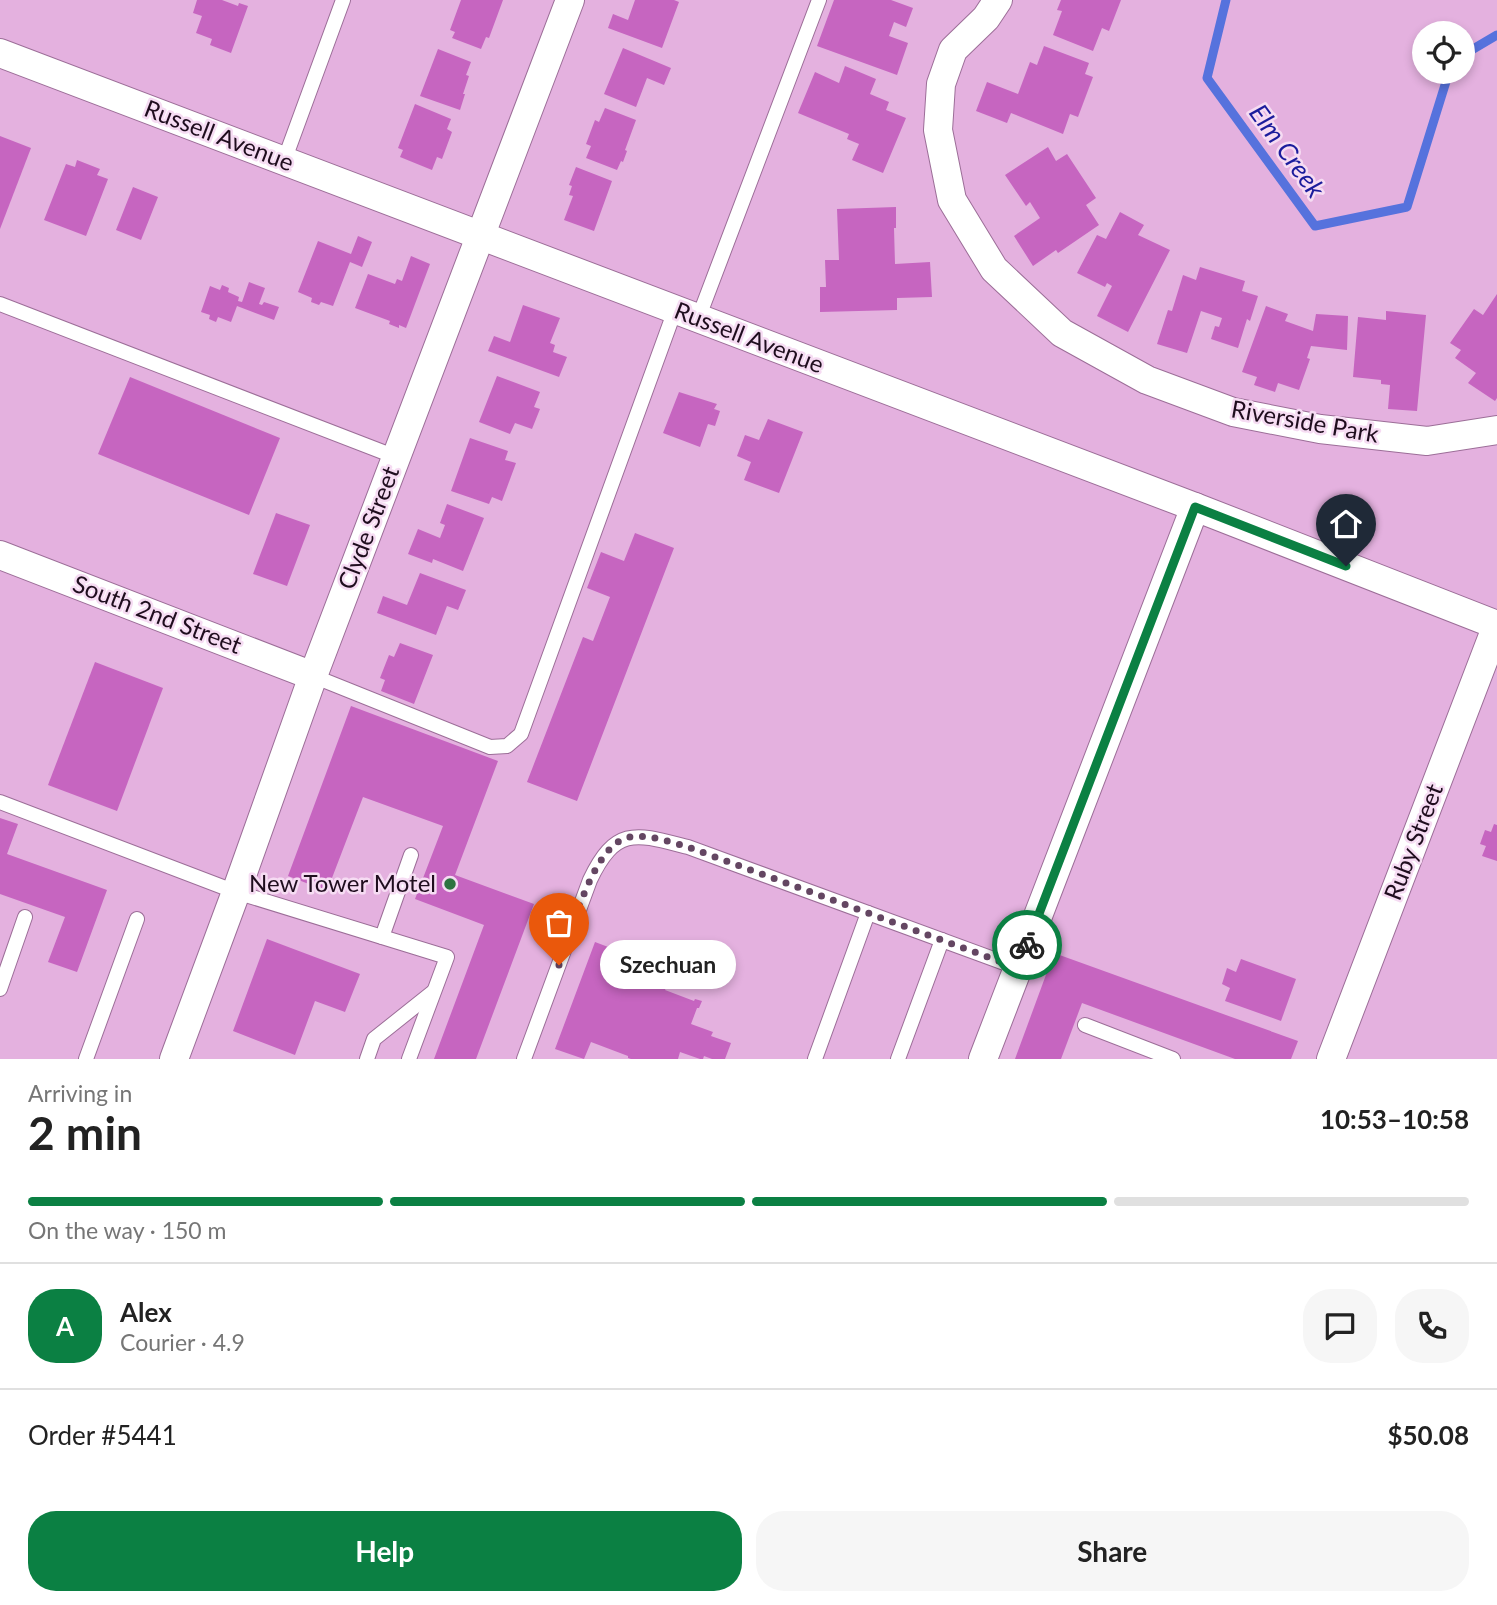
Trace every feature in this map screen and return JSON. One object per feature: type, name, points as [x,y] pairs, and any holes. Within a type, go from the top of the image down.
[{"type":"street","name":"Clyde Street","points":[[174,1059],[313,676],[570,0]]},
{"type":"street","name":"Riverside Park","points":[[998,0],[986,18],[953,50],[941,84],[938,130],[952,200],[994,269],[1062,333],[1147,380],[1233,412],[1321,429],[1427,441],[1497,430]]},
{"type":"street","name":"Russell Avenue","points":[[0,53],[1195,507],[1497,625]]},
{"type":"street","points":[[983,1059],[1195,507]]},
{"type":"street","name":"South 2nd Street","points":[[0,555],[313,676]]},
{"type":"street","name":"Ruby Street","points":[[1331,1059],[1497,625]]},
{"type":"lane","points":[[284,161],[343,0]]},
{"type":"lane","points":[[313,676],[490,747],[507,746],[521,734],[687,314],[819,0]]},
{"type":"lane","points":[[0,304],[396,457]]},
{"type":"lane","points":[[0,802],[236,892],[447,957],[409,1059]]},
{"type":"lane","points":[[524,1059],[590,880],[604,855],[614,844],[628,837],[649,837],[688,847],[1018,968]]},
{"type":"lane","points":[[382,937],[411,855]]},
{"type":"lane","points":[[815,1059],[868,913]]},
{"type":"lane","points":[[0,989],[25,917]]},
{"type":"lane","points":[[86,1059],[137,919]]},
{"type":"lane","points":[[898,1059],[942,940]]},
{"type":"lane","points":[[367,1059],[374,1038],[433,992]]},
{"type":"lane","points":[[1085,1025],[1145,1054],[1172,1059]]},
{"type":"building","points":[[197,0],[222,0],[238,6],[239,3],[248,6],[231,53],[210,45],[212,39],[196,33],[202,16],[193,13]]},
{"type":"building","points":[[461,0],[503,0],[489,38],[486,37],[481,49],[452,38],[455,32],[450,30]]},
{"type":"building","points":[[635,0],[679,2],[662,48],[608,28],[613,14],[628,20]]},
{"type":"building","points":[[834,0],[891,0],[913,8],[906,27],[894,22],[889,36],[908,43],[897,75],[817,46]]},
{"type":"building","points":[[1061,0],[1121,0],[1109,31],[1102,28],[1093,51],[1053,35],[1062,11],[1057,10]]},
{"type":"building","points":[[1044,46],[1089,63],[1085,74],[1093,77],[1078,117],[1070,114],[1063,134],[1011,113],[1007,123],[976,111],[987,82],[1018,94],[1030,62],[1037,65]]},
{"type":"building","points":[[623,48],[671,68],[664,85],[647,78],[636,107],[604,94]]},
{"type":"building","points":[[438,49],[471,62],[460,110],[420,96]]},
{"type":"building","points":[[845,66],[876,79],[870,94],[889,102],[886,110],[906,118],[883,173],[852,160],[859,144],[847,139],[849,134],[798,113],[815,72],[839,83]]},
{"type":"building","points":[[415,104],[451,119],[447,129],[452,132],[442,159],[437,157],[432,170],[400,157],[403,150],[398,148]]},
{"type":"building","points":[[605,108],[636,120],[623,162],[621,161],[617,170],[586,158],[591,146],[586,144],[595,120],[599,122]]},
{"type":"building","points":[[0,136],[31,148],[0,229]]},
{"type":"building","points":[[1048,147],[1056,161],[1067,154],[1096,198],[1086,205],[1099,225],[1058,253],[1056,250],[1033,266],[1014,236],[1040,218],[1030,202],[1026,206],[1005,175]]},
{"type":"building","points":[[77,160],[100,169],[97,175],[108,179],[86,236],[44,220],[66,164],[75,167]]},
{"type":"building","points":[[576,167],[612,181],[594,231],[564,220],[573,196],[569,195],[572,186],[569,185]]},
{"type":"building","points":[[133,187],[158,197],[141,240],[116,230]]},
{"type":"building","points":[[896,207],[895,264],[930,262],[932,297],[897,298],[897,310],[820,312],[820,287],[826,287],[825,260],[839,260],[837,209]]},
{"type":"building","points":[[1120,212],[1144,225],[1138,235],[1170,250],[1128,332],[1097,316],[1112,286],[1107,283],[1105,287],[1077,273],[1097,235],[1106,239]]},
{"type":"building","points":[[358,236],[372,242],[362,267],[350,262],[333,306],[311,302],[312,298],[298,292],[318,241],[351,254]]},
{"type":"building","points":[[411,256],[430,264],[406,328],[399,325],[399,328],[389,324],[390,321],[355,308],[368,274],[395,284],[397,279],[402,281]]},
{"type":"building","points":[[1200,267],[1245,281],[1242,291],[1258,296],[1238,348],[1211,339],[1215,326],[1219,327],[1222,318],[1201,311],[1187,353],[1157,344],[1168,310],[1172,311],[1183,275],[1196,280]]},
{"type":"building","points":[[249,282],[265,288],[259,304],[264,302],[279,307],[274,320],[237,306],[231,322],[218,317],[216,322],[209,319],[210,315],[201,312],[210,286],[220,290],[222,285],[229,288],[228,292],[239,297],[238,301],[242,302]]},
{"type":"building","points":[[1497,294],[1495,401],[1468,383],[1476,373],[1455,358],[1461,350],[1450,343],[1474,309],[1483,315]]},
{"type":"building","points":[[523,305],[560,318],[550,343],[555,345],[553,352],[567,357],[559,377],[488,351],[494,336],[510,342]]},
{"type":"building","points":[[1266,306],[1288,314],[1285,321],[1313,331],[1316,314],[1348,316],[1347,350],[1311,346],[1307,358],[1310,359],[1299,390],[1278,383],[1275,392],[1254,385],[1257,377],[1242,372]]},
{"type":"building","points":[[1386,311],[1426,315],[1417,411],[1388,409],[1390,385],[1381,384],[1381,380],[1353,377],[1358,317],[1386,320]]},
{"type":"building","points":[[497,376],[540,392],[534,407],[540,409],[532,429],[515,423],[510,434],[479,422]]},
{"type":"building","points":[[130,377],[280,438],[249,515],[98,454]]},
{"type":"building","points":[[679,392],[717,404],[714,409],[720,411],[715,426],[708,424],[700,447],[663,433]]},
{"type":"building","points":[[768,419],[803,432],[779,493],[744,480],[751,462],[737,456],[745,435],[759,440]]},
{"type":"building","points":[[470,438],[508,451],[505,460],[516,463],[502,501],[492,497],[489,504],[451,491]]},
{"type":"building","points":[[447,504],[484,518],[463,571],[433,559],[432,563],[408,554],[418,529],[440,538],[445,525],[440,523]]},
{"type":"building","points":[[276,513],[310,525],[287,586],[253,574]]},
{"type":"building","points":[[635,533],[674,548],[577,801],[527,782],[583,637],[593,641],[610,597],[587,588],[601,552],[624,561]]},
{"type":"building","points":[[420,573],[466,590],[458,610],[447,606],[436,635],[377,613],[383,596],[407,605]]},
{"type":"building","points":[[400,643],[433,655],[414,704],[381,691],[385,680],[380,678],[389,655],[394,657]]},
{"type":"building","points":[[95,662],[163,688],[117,811],[48,785]]},
{"type":"building","name":"New Tower Motel","points":[[351,706],[498,761],[455,875],[534,904],[476,1059],[434,1059],[484,925],[415,899],[443,826],[363,797],[327,891],[288,876]]},
{"type":"building","points":[[0,818],[18,824],[7,854],[107,890],[77,972],[48,962],[65,917],[0,894]]},
{"type":"building","points":[[1494,824],[1497,825],[1497,861],[1482,856],[1486,846],[1480,844],[1485,830],[1491,832]]},
{"type":"building","points":[[267,939],[360,974],[345,1012],[315,1001],[295,1055],[233,1031]]},
{"type":"building","points":[[595,942],[624,953],[617,971],[694,1001],[702,1001],[691,1024],[713,1032],[711,1036],[731,1043],[725,1059],[704,1056],[700,1059],[680,1052],[678,1059],[631,1059],[591,1042],[584,1059],[555,1049]]},
{"type":"building","points":[[1054,953],[1298,1041],[1291,1059],[1235,1059],[1082,1003],[1061,1059],[1015,1059]]},
{"type":"building","points":[[1241,959],[1296,979],[1281,1021],[1225,1001],[1230,988],[1222,984],[1227,968],[1236,972]]},
{"type":"waterway","name":"Elm Creek","points":[[1226,0],[1207,78],[1315,226],[1407,207],[1445,84]]},
{"type":"waterway","name":"Elm Creek","points":[[1475,48],[1497,35]]},
{"type":"way so far","points":[[559,965],[597,865],[614,844],[628,837],[649,837],[688,847],[1018,968],[1027,945]]},
{"type":"place","name":"New Tower Motel","points":[[450,884]]},
{"type":"place","name":"Szechuan","points":[[559,965]]},
{"type":"route","points":[[1027,945],[1195,507],[1346,566]]}]
